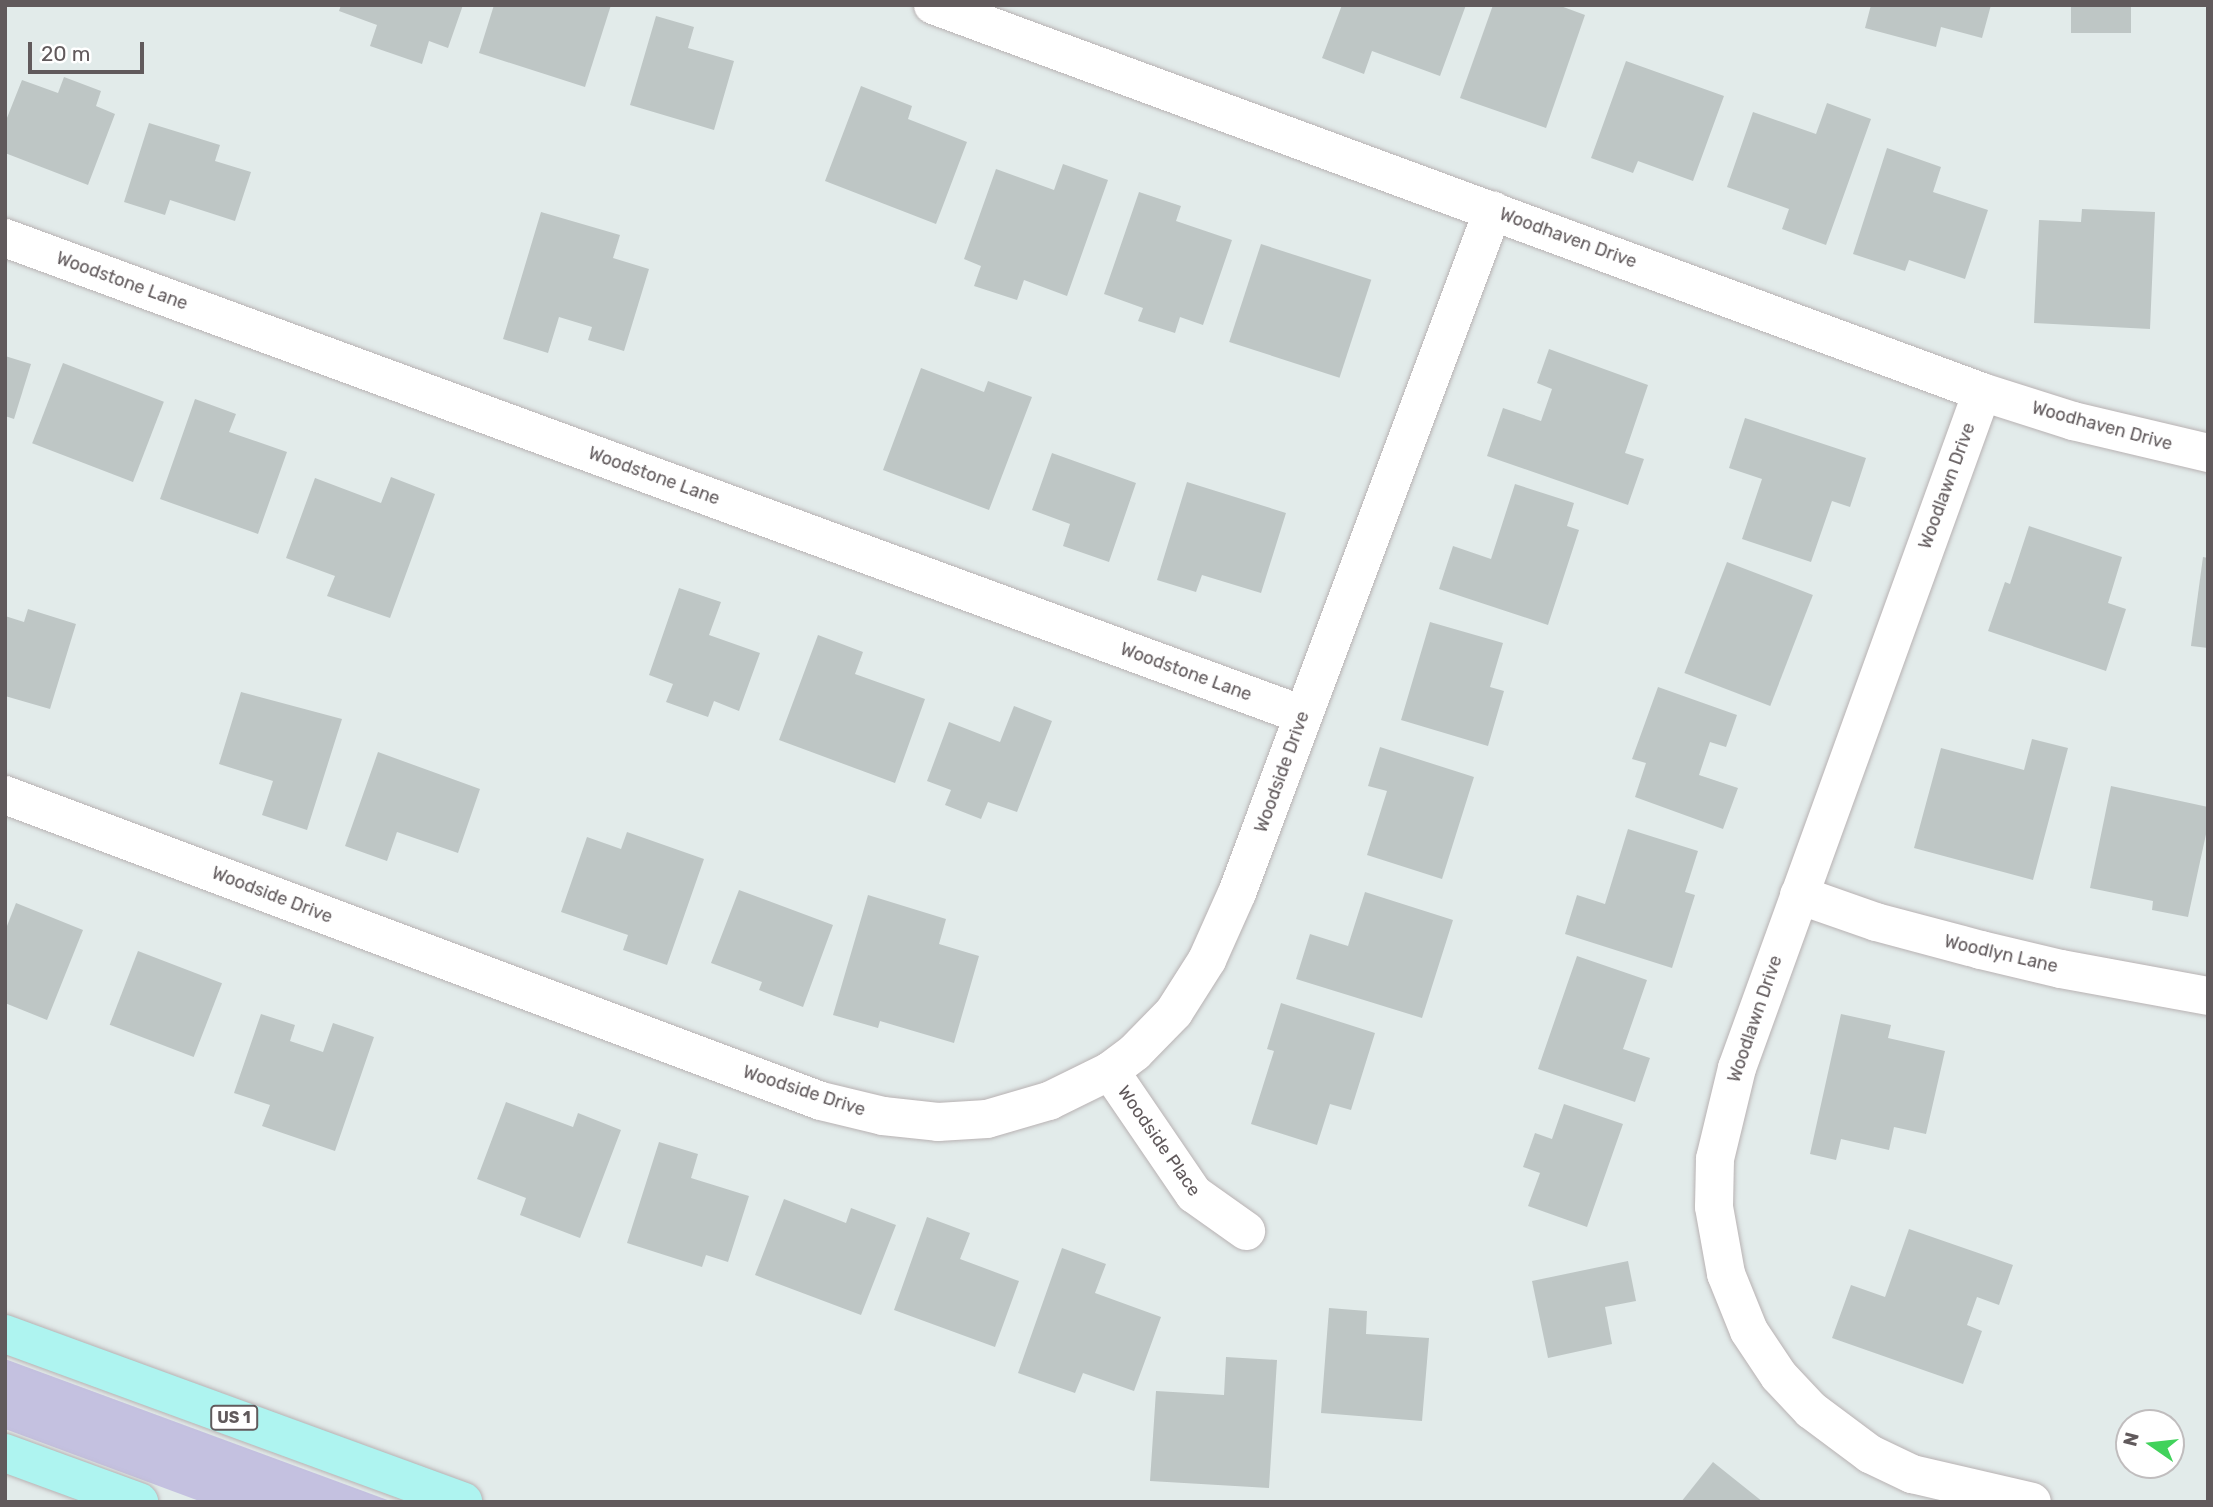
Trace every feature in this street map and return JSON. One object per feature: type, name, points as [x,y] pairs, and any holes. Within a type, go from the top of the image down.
[{"type":"main road","name":"US 1","points":[[5,1334],[463,1502]]},
{"type":"main road","points":[[5,1453],[139,1502]]},
{"type":"street","name":"Woodhaven Drive","points":[[933,5],[1982,391],[2073,421],[2208,453]]},
{"type":"street","name":"Woodside Drive","points":[[5,795],[851,1109],[912,1121],[987,1119],[1049,1101],[1110,1071],[1135,1052],[1174,1012],[1207,960],[1237,893],[1493,211]]},
{"type":"street","name":"Woodstone Lane","points":[[5,238],[1303,715]]},
{"type":"street","name":"Woodlawn Drive","points":[[1982,391],[1734,1079],[1715,1159],[1716,1229],[1736,1303],[1749,1331],[1779,1376],[1811,1410],[1850,1441],[1912,1474],[2032,1502]]},
{"type":"street","name":"Woodlyn Lane","points":[[1799,895],[1876,922],[1968,947],[2061,969],[2208,996]]},
{"type":"street","name":"Woodside Place","points":[[1110,1071],[1194,1194],[1246,1231]]},
{"type":"shaded area","points":[[5,1359],[393,1502],[202,1502],[5,1429]]},
{"type":"building","points":[[341,5],[463,5],[448,48],[429,41],[422,64],[370,46],[377,25],[339,11]]},
{"type":"building","points":[[494,5],[611,5],[585,87],[479,53]]},
{"type":"building","points":[[1342,5],[1466,5],[1440,76],[1372,51],[1364,74],[1322,58]]},
{"type":"building","points":[[1493,5],[1558,5],[1585,15],[1546,128],[1460,98]]},
{"type":"building","points":[[1871,5],[1991,5],[1982,38],[1941,27],[1936,47],[1865,28]]},
{"type":"building","points":[[2071,5],[2131,5],[2131,33],[2071,33]]},
{"type":"building","points":[[656,16],[694,27],[688,48],[734,61],[714,130],[630,105]]},
{"type":"building","points":[[1626,61],[1724,96],[1693,181],[1638,161],[1633,173],[1591,158]]},
{"type":"building","points":[[64,77],[101,91],[96,106],[115,114],[88,185],[5,153],[5,123],[22,80],[58,93]]},
{"type":"building","points":[[861,86],[912,106],[908,119],[967,142],[936,224],[825,181]]},
{"type":"building","points":[[1827,103],[1871,119],[1826,245],[1782,229],[1789,209],[1727,187],[1753,112],[1816,134]]},
{"type":"building","points":[[149,123],[220,145],[215,161],[251,172],[235,221],[170,200],[165,215],[124,202]]},
{"type":"building","points":[[1887,148],[1941,167],[1933,192],[1988,210],[1965,279],[1909,260],[1905,271],[1853,254]]},
{"type":"building","points":[[1063,164],[1108,180],[1067,296],[1024,280],[1017,300],[974,286],[981,266],[964,259],[996,169],[1054,190]]},
{"type":"building","points":[[1139,192],[1181,206],[1176,221],[1232,240],[1203,325],[1180,317],[1175,333],[1138,321],[1143,308],[1104,294]]},
{"type":"building","points":[[2082,209],[2155,212],[2150,329],[2034,323],[2039,220],[2081,222]]},
{"type":"building","points":[[541,212],[620,235],[613,258],[649,269],[624,351],[588,340],[592,327],[559,317],[548,353],[503,339]]},
{"type":"building","points":[[1261,244],[1371,280],[1339,378],[1229,342]]},
{"type":"building","points":[[1549,349],[1648,385],[1625,453],[1644,459],[1628,505],[1487,456],[1503,408],[1541,421],[1552,389],[1537,383]]},
{"type":"building","points":[[5,356],[31,364],[14,419],[5,416]]},
{"type":"building","points":[[63,363],[164,402],[133,482],[32,443]]},
{"type":"building","points":[[921,368],[984,392],[988,381],[1032,397],[989,510],[883,470]]},
{"type":"building","points":[[195,399],[236,414],[229,432],[287,452],[258,534],[160,499]]},
{"type":"building","points":[[1745,418],[1866,458],[1850,507],[1832,501],[1811,562],[1742,539],[1762,479],[1729,468]]},
{"type":"building","points":[[1052,453],[1136,483],[1109,562],[1063,546],[1070,524],[1032,510]]},
{"type":"building","points":[[391,477],[435,494],[390,618],[327,596],[335,576],[286,558],[315,478],[381,503]]},
{"type":"building","points":[[1187,482],[1286,513],[1261,593],[1202,575],[1196,592],[1157,580]]},
{"type":"building","points":[[1515,484],[1574,503],[1567,526],[1579,530],[1548,625],[1439,589],[1453,546],[1491,559]]},
{"type":"building","points":[[2029,526],[2122,557],[2108,603],[2126,609],[2106,671],[1988,631],[2005,582],[2010,584]]},
{"type":"building","points":[[2203,557],[2208,558],[2208,648],[2191,646]]},
{"type":"building","points":[[1727,562],[1813,595],[1770,706],[1684,673]]},
{"type":"building","points":[[679,588],[721,602],[709,635],[760,653],[739,711],[714,701],[708,717],[666,702],[673,684],[649,675]]},
{"type":"building","points":[[28,609],[76,624],[50,709],[5,696],[5,616],[24,622]]},
{"type":"building","points":[[1430,622],[1503,643],[1490,687],[1504,691],[1488,746],[1401,720]]},
{"type":"building","points":[[818,635],[863,652],[855,674],[925,699],[895,783],[779,740]]},
{"type":"building","points":[[1658,687],[1737,715],[1726,747],[1710,742],[1699,775],[1738,788],[1723,829],[1635,797],[1646,763],[1632,759]]},
{"type":"building","points":[[241,692],[342,719],[307,830],[262,815],[273,781],[219,764]]},
{"type":"building","points":[[1014,706],[1052,721],[1017,812],[988,802],[981,819],[945,805],[951,790],[927,781],[949,722],[1000,742]]},
{"type":"building","points":[[2032,739],[2068,748],[2033,880],[1914,848],[1941,748],[2024,770]]},
{"type":"building","points":[[1380,747],[1474,777],[1442,879],[1367,855],[1387,791],[1368,786]]},
{"type":"building","points":[[378,752],[480,789],[458,853],[397,832],[387,861],[345,846]]},
{"type":"building","points":[[2111,786],[2208,807],[2208,825],[2188,917],[2152,910],[2153,901],[2090,888]]},
{"type":"building","points":[[1628,829],[1698,851],[1685,892],[1695,895],[1672,968],[1565,934],[1577,895],[1605,904]]},
{"type":"building","points":[[627,832],[704,859],[667,965],[623,950],[628,935],[561,912],[587,837],[621,849]]},
{"type":"building","points":[[739,890],[833,925],[803,1007],[759,990],[762,982],[711,963]]},
{"type":"building","points":[[1365,892],[1453,920],[1422,1018],[1296,979],[1310,934],[1348,946]]},
{"type":"building","points":[[868,895],[946,919],[939,944],[979,956],[954,1043],[880,1021],[878,1028],[833,1015]]},
{"type":"building","points":[[16,903],[83,930],[47,1020],[5,1003],[5,931]]},
{"type":"building","points":[[138,951],[222,983],[194,1057],[110,1025]]},
{"type":"building","points":[[1577,956],[1647,980],[1623,1049],[1650,1058],[1635,1102],[1538,1069]]},
{"type":"building","points":[[1281,1003],[1375,1033],[1351,1110],[1330,1104],[1317,1145],[1251,1124],[1274,1051],[1267,1049]]},
{"type":"building","points":[[261,1014],[295,1025],[290,1041],[323,1052],[333,1023],[374,1037],[335,1151],[262,1126],[270,1105],[234,1093]]},
{"type":"building","points":[[1841,1014],[1891,1025],[1888,1038],[1945,1051],[1926,1134],[1894,1127],[1889,1150],[1841,1139],[1836,1160],[1810,1154]]},
{"type":"building","points":[[506,1102],[573,1127],[578,1113],[621,1130],[580,1238],[520,1215],[526,1198],[477,1179]]},
{"type":"building","points":[[1564,1104],[1623,1124],[1587,1227],[1528,1206],[1540,1173],[1523,1167],[1535,1133],[1552,1139]]},
{"type":"building","points":[[659,1142],[698,1154],[691,1178],[749,1196],[728,1262],[706,1255],[702,1267],[627,1243]]},
{"type":"building","points":[[784,1199],[846,1223],[851,1208],[896,1225],[861,1315],[755,1275]]},
{"type":"building","points":[[927,1217],[970,1233],[960,1259],[1019,1281],[995,1347],[894,1310]]},
{"type":"building","points":[[1909,1229],[2013,1265],[1999,1305],[1977,1297],[1967,1325],[1982,1331],[1963,1384],[1832,1338],[1851,1285],[1885,1297]]},
{"type":"building","points":[[1062,1248],[1106,1264],[1095,1293],[1161,1317],[1134,1391],[1083,1373],[1075,1393],[1018,1373]]},
{"type":"building","points":[[1628,1261],[1636,1301],[1605,1307],[1612,1344],[1548,1358],[1532,1281]]},
{"type":"building","points":[[1329,1308],[1367,1311],[1366,1334],[1429,1338],[1422,1421],[1321,1413]]},
{"type":"building","points":[[1226,1357],[1277,1360],[1269,1488],[1150,1481],[1156,1391],[1224,1395]]},
{"type":"building","points":[[1713,1462],[1763,1502],[1681,1502]]}]
